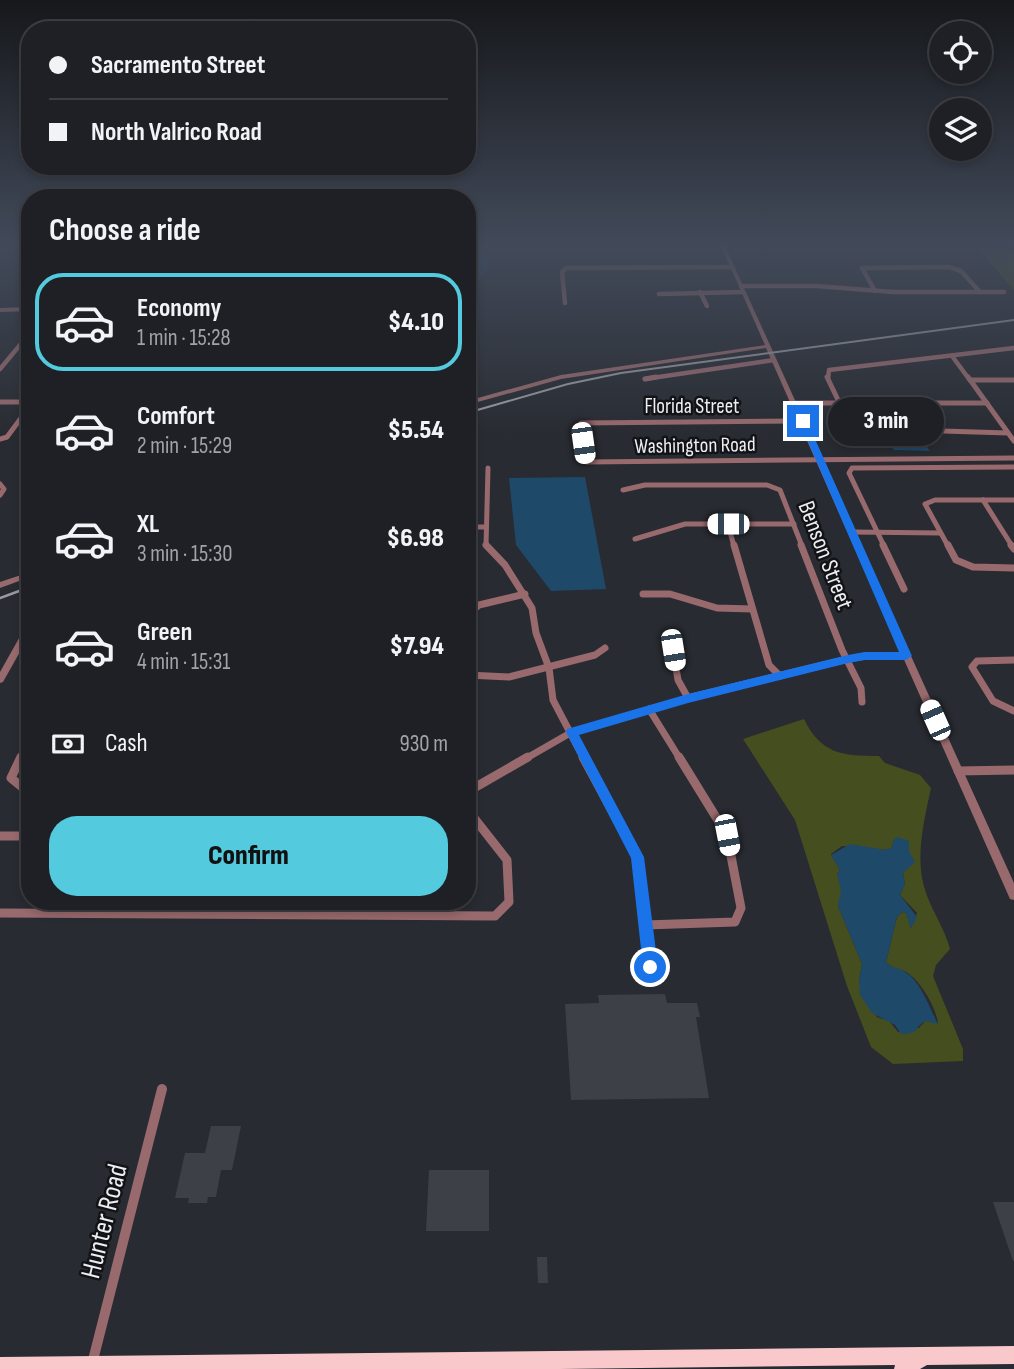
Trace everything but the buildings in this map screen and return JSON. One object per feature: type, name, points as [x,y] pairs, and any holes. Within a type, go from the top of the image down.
[{"type":"highway","points":[[0,1366],[702,1363],[925,1355],[1014,1355]]},
{"type":"highway","points":[[903,1369],[925,1355]]},
{"type":"street","points":[[752,310],[1014,895]]},
{"type":"street","points":[[0,369],[21,344]]},
{"type":"street","points":[[476,400],[584,373],[768,346]]},
{"type":"street","points":[[839,402],[826,376],[829,370],[1014,348]]},
{"type":"street","points":[[952,355],[1014,442]]},
{"type":"street","points":[[645,379],[775,360]]},
{"type":"street","points":[[970,380],[1014,380]]},
{"type":"street","points":[[0,402],[21,403]]},
{"type":"street","points":[[893,402],[910,430],[1008,433]]},
{"type":"street","points":[[794,403],[987,403]]},
{"type":"street","points":[[0,439],[7,437],[21,417]]},
{"type":"street","name":"Florida Street","points":[[586,462],[581,423],[803,421]]},
{"type":"street","name":"Washington Road","points":[[586,462],[1014,458]]},
{"type":"street","points":[[904,589],[849,473],[852,468],[1014,467]]},
{"type":"street","points":[[488,468],[486,547],[505,565],[532,608],[536,633],[549,668],[553,700],[637,857],[650,967]]},
{"type":"street","points":[[0,484],[4,489],[0,495]]},
{"type":"street","name":"Benson Street","points":[[623,490],[645,485],[767,485],[780,490],[842,650],[861,688],[862,702]]},
{"type":"street","points":[[983,500],[1014,549]]},
{"type":"street","points":[[1014,500],[928,501],[926,507],[956,560],[964,566],[1014,568]]},
{"type":"street","points":[[635,539],[685,524],[794,524]]},
{"type":"street","points":[[728,524],[769,666],[780,676]]},
{"type":"street","points":[[476,527],[485,527]]},
{"type":"street","points":[[853,532],[940,533]]},
{"type":"street","points":[[0,585],[21,577]]},
{"type":"street","points":[[476,609],[525,594]]},
{"type":"street","points":[[643,594],[670,594],[717,608],[752,609]]},
{"type":"street","points":[[0,680],[21,642]]},
{"type":"street","points":[[476,676],[509,677],[595,655],[605,648]]},
{"type":"street","points":[[673,650],[678,680],[688,698]]},
{"type":"street","points":[[476,787],[572,732],[688,698],[848,659],[865,656],[906,656]]},
{"type":"street","points":[[1014,660],[976,661],[972,667],[990,700],[1014,711]]},
{"type":"street","points":[[645,926],[735,922],[741,908],[727,835],[649,709]]},
{"type":"street","points":[[21,756],[11,778],[21,786]]},
{"type":"street","points":[[958,771],[1014,771]]},
{"type":"street","points":[[0,913],[495,916],[509,902],[507,860],[476,820]]},
{"type":"street","points":[[0,836],[21,836]]},
{"type":"street","name":"Hunter Road","points":[[92,1365],[162,1089]]},
{"type":"green space","points":[[804,719],[818,740],[834,751],[879,756],[885,763],[920,775],[931,788],[921,840],[922,880],[950,949],[936,965],[933,976],[963,1049],[963,1061],[893,1064],[871,1047],[847,986],[795,820],[743,739]],"holes":[[[894,839],[908,866],[903,873],[905,884],[900,895],[917,913],[911,928],[906,913],[902,912],[897,917],[886,962],[917,981],[931,1002],[938,1023],[925,1021],[919,1028],[898,1032],[889,1021],[877,1017],[859,981],[862,964],[838,906],[842,891],[837,874],[840,870],[831,854],[842,846],[886,850],[892,847]]]},
{"type":"water","points":[[878,409],[887,410],[902,434],[920,438],[930,451],[894,450],[875,418]]},
{"type":"water","points":[[585,477],[606,589],[551,591],[516,545],[509,478]]},
{"type":"water","points":[[898,837],[909,841],[909,851],[915,862],[903,873],[905,884],[900,895],[917,917],[911,928],[906,913],[902,912],[897,917],[886,962],[911,976],[938,1024],[925,1021],[914,1032],[907,1034],[901,1034],[895,1025],[872,1013],[860,995],[862,964],[838,906],[841,891],[837,874],[840,870],[831,855],[850,844],[886,850],[892,847],[894,839]]},
{"type":"railway","points":[[476,410],[568,384],[621,373],[1014,320]]},
{"type":"railway","points":[[0,598],[21,590]]},
{"type":"route","points":[[650,967],[637,857],[572,732],[688,698],[848,659],[865,656],[906,656],[803,421]]}]
